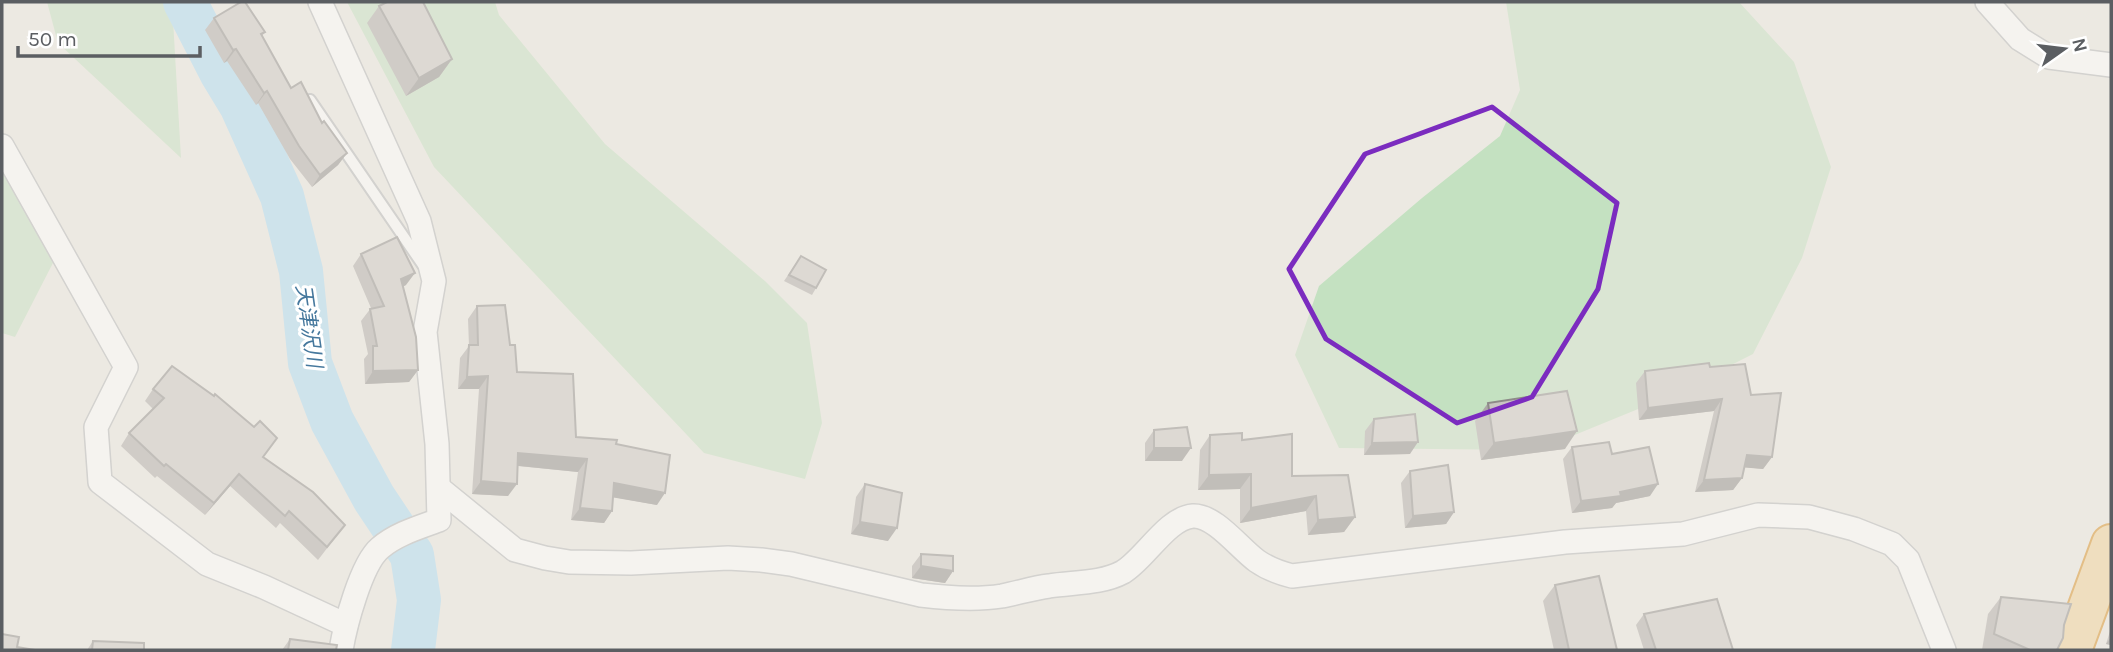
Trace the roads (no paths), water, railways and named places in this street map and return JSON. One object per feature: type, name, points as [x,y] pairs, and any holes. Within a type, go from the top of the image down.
[{"type":"highway","points":[[2072,650],[2111,544]]},
{"type":"street","points":[[320,2],[419,221],[434,281],[425,332],[437,444],[439,520],[417,528],[377,550],[370,561],[346,625],[341,650]]},
{"type":"street","points":[[1987,2],[2020,39],[2049,57],[2111,65]]},
{"type":"street","points":[[2,146],[126,367],[96,427],[100,482],[206,564],[346,625]]},
{"type":"street","points":[[440,489],[514,550],[545,558],[569,562],[631,564],[728,558],[761,559],[921,595],[983,598],[1114,576],[1131,566],[1174,524],[1183,518],[1194,516],[1215,524],[1260,563],[1292,576],[1565,542],[1683,534],[1758,515],[1809,517],[1853,529],[1892,544],[1908,560],[1944,650]]},
{"type":"lane","points":[[310,100],[434,281]]},
{"type":"waterway","name":"天津沢川","points":[[185,2],[241,105],[282,196],[301,271],[310,363],[332,421],[374,498],[412,555],[419,600],[413,650]]}]
